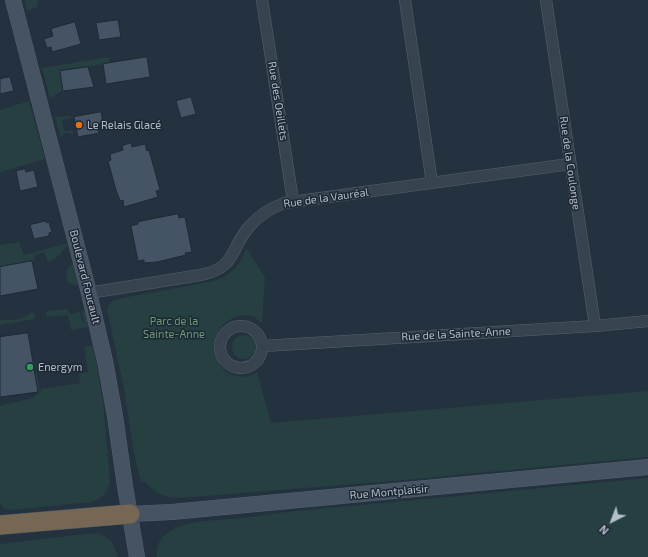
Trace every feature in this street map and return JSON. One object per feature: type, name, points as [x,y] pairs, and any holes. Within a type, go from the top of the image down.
[{"type":"highway","points":[[0,525],[130,514]]},
{"type":"street","name":"Boulevard Foucault","points":[[13,0],[89,293],[111,392],[137,557]]},
{"type":"street","name":"Rue des Oeillets","points":[[262,0],[293,201]]},
{"type":"street","points":[[405,0],[432,183]]},
{"type":"street","name":"Rue de la Coulonge","points":[[546,0],[595,326]]},
{"type":"street","name":"Rue de la Vauréal","points":[[89,293],[200,275],[216,271],[233,256],[246,231],[257,219],[278,205],[293,201],[570,164]]},
{"type":"street","name":"Rue de la Sainte-Anne","points":[[263,346],[595,326],[648,321]]},
{"type":"street","name":"Rue Montplaisir","points":[[130,514],[211,508],[648,467]]},
{"type":"green space","points":[[25,0],[38,0],[37,7],[27,11]]},
{"type":"green space","points":[[109,57],[110,63],[60,71],[63,90],[50,98],[42,68]]},
{"type":"green space","points":[[29,101],[45,159],[0,172],[0,110]]},
{"type":"green space","points":[[70,116],[70,118],[62,120],[64,131],[72,130],[74,135],[66,132],[61,138],[55,117]]},
{"type":"green space","points":[[19,242],[24,255],[68,243],[60,255],[48,262],[44,252],[35,255],[34,261],[0,267],[0,245]]},
{"type":"green space","name":"Parc de la Sainte-Anne","points":[[246,248],[265,277],[262,323],[256,318],[245,315],[231,319],[220,329],[216,336],[214,351],[221,366],[230,374],[246,376],[257,372],[271,423],[648,391],[648,457],[393,481],[180,498],[160,494],[144,481],[141,482],[134,453],[124,389],[107,308],[111,302],[117,299],[215,281],[235,269]]},
{"type":"green space","points":[[73,264],[78,285],[75,286],[68,282],[66,276],[68,267]]},
{"type":"green space","points":[[66,309],[71,314],[80,312],[83,324],[82,312],[85,311],[88,327],[71,330],[68,315],[46,317],[47,311]]},
{"type":"green space","points":[[32,312],[35,314],[35,319],[0,325],[0,320],[25,317]]},
{"type":"green space","points":[[244,335],[249,336],[255,342],[255,352],[249,358],[244,359],[239,358],[233,352],[232,347],[233,342],[239,336]]},
{"type":"green space","points":[[93,345],[103,401],[110,480],[106,492],[92,502],[11,510],[4,508],[0,502],[0,406],[32,398],[39,393],[35,374],[37,373],[40,392],[41,389],[80,383],[79,373],[88,372],[84,347]]},
{"type":"green space","points":[[648,478],[648,557],[157,557],[158,545],[165,535],[179,526],[196,522],[286,512]]},
{"type":"green space","points":[[97,533],[109,539],[115,548],[118,557],[0,557],[0,544]]},
{"type":"building","points":[[118,20],[121,37],[99,40],[96,23]]},
{"type":"building","points":[[75,22],[81,44],[52,52],[51,47],[47,48],[44,39],[53,36],[51,29]]},
{"type":"building","points":[[147,57],[150,77],[106,84],[103,64]]},
{"type":"building","points":[[88,67],[94,87],[63,91],[60,71]]},
{"type":"building","points":[[10,77],[14,91],[0,94],[0,79]]},
{"type":"building","points":[[191,97],[196,114],[181,118],[176,101]]},
{"type":"building","points":[[101,112],[103,122],[97,124],[99,133],[78,137],[74,117]]},
{"type":"building","points":[[131,143],[132,147],[145,144],[147,151],[149,150],[160,190],[156,191],[158,197],[124,207],[123,200],[120,201],[116,190],[108,161],[111,160],[110,154],[123,150],[122,146]]},
{"type":"building","points":[[25,169],[26,172],[34,170],[38,187],[20,191],[16,171]]},
{"type":"building","points":[[178,214],[179,218],[185,217],[192,252],[185,253],[186,255],[157,262],[144,263],[144,260],[138,261],[131,226],[138,224],[138,222]]},
{"type":"building","points":[[46,221],[46,223],[49,222],[52,232],[49,233],[49,236],[34,239],[30,225]]},
{"type":"building","points":[[32,261],[38,289],[0,296],[0,267]]},
{"type":"building","points":[[28,333],[38,392],[0,397],[0,337]]},
{"type":"place","name":"Le Relais Glacé","points":[[79,125]]},
{"type":"place","name":"Energym","points":[[30,367]]}]
